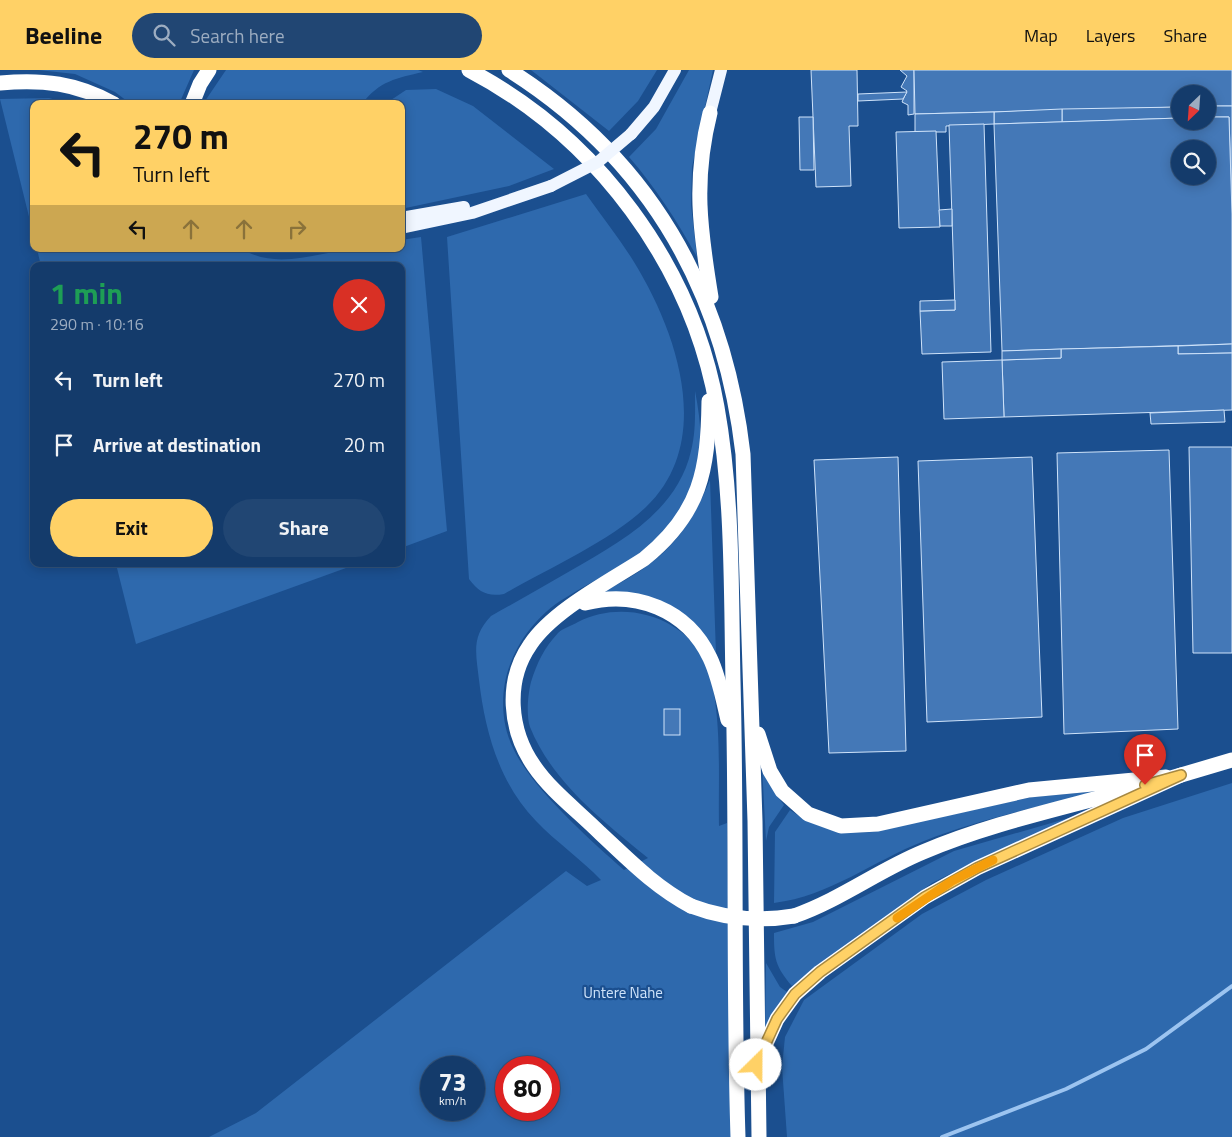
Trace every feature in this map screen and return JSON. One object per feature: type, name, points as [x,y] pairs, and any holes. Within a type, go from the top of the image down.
[{"type":"highway","points":[[194,100],[208,70]]},
{"type":"highway","points":[[469,70],[522,102],[545,120],[590,161],[616,190],[647,233],[670,272],[690,314],[709,372],[717,406],[725,459],[735,747],[738,1129]]},
{"type":"highway","points":[[509,70],[570,114],[592,134],[630,176],[679,246],[715,323]]},
{"type":"highway","points":[[0,84],[26,81],[56,83],[86,90],[106,100]]},
{"type":"highway","points":[[710,113],[702,152],[698,193],[704,253],[715,323],[731,377],[743,454],[753,719],[756,1065],[759,1137]]},
{"type":"highway","points":[[709,372],[707,459],[697,493],[689,509],[669,537],[651,554],[557,617],[530,644],[515,679],[513,705],[522,743],[534,766],[557,792],[650,879],[691,906],[706,912],[738,919],[766,920],[794,916],[828,902],[892,866],[950,841],[1232,760]]},
{"type":"highway","points":[[557,617],[583,603],[612,598],[641,601],[655,605],[679,619],[697,636],[710,659],[735,747]]},
{"type":"highway","points":[[753,719],[770,770],[782,791],[808,814],[841,826],[860,827],[878,824],[1029,790],[1181,775]]},
{"type":"highway","points":[[756,1065],[777,1019],[795,994],[820,972],[925,897],[977,868],[1181,775]]},
{"type":"main road","points":[[405,227],[472,212],[514,199],[551,186],[598,162],[631,134],[654,107],[675,70]]},
{"type":"main road","points":[[710,113],[721,70]]},
{"type":"main road","points":[[405,217],[514,199]]},
{"type":"green space","points":[[38,70],[194,70],[181,100],[126,100],[115,92],[75,74]]},
{"type":"green space","points":[[226,70],[418,70],[423,72],[382,85],[365,100],[206,100]]},
{"type":"green space","points":[[531,70],[657,70],[638,101],[609,131]]},
{"type":"green space","points":[[689,70],[713,70],[692,167],[691,205],[697,257],[666,205],[629,157],[656,129]]},
{"type":"green space","points":[[436,89],[473,106],[554,169],[509,186],[405,208],[405,100],[391,100],[406,90]]},
{"type":"green space","points":[[49,98],[56,100],[30,100],[30,221],[0,99]]},
{"type":"green space","points":[[586,194],[634,262],[650,290],[664,321],[675,353],[682,386],[684,419],[679,451],[667,480],[646,507],[615,532],[504,594],[488,594],[476,587],[469,579],[447,237]]},
{"type":"green space","points":[[421,237],[447,531],[405,547],[405,262],[40,262],[38,252],[249,252],[269,259],[283,259],[334,252],[405,252],[405,239]]},
{"type":"green space","name":"Untere Nahe","points":[[695,391],[699,418],[700,459],[688,498],[677,516],[651,545],[621,566],[560,601],[542,615],[527,632],[511,662],[505,683],[503,706],[509,740],[534,781],[563,813],[624,870],[648,858],[597,815],[565,783],[540,747],[530,727],[528,698],[536,668],[545,650],[560,631],[596,615],[614,612],[651,616],[668,624],[683,634],[696,647],[706,664],[715,701],[717,722],[719,826],[727,823],[732,1137],[209,1137],[256,1113],[566,871],[587,886],[601,880],[536,821],[512,790],[496,755],[485,718],[476,646],[480,631],[491,616],[608,549],[644,523],[660,508],[684,472],[693,444]]},
{"type":"green space","points":[[710,480],[716,654],[706,638],[694,625],[669,606],[654,599],[638,595],[602,592],[640,571],[668,548],[691,518]]},
{"type":"green space","points":[[117,567],[349,567],[136,644]]},
{"type":"green space","points":[[762,766],[775,793],[784,805],[769,827],[766,841]]},
{"type":"green space","points":[[1232,783],[1232,1137],[787,1137],[782,1067],[785,1037],[804,1000],[922,914],[986,880],[1123,818]]},
{"type":"green space","points":[[1100,791],[1011,813],[946,833],[905,849],[833,886],[794,899],[774,903],[775,832],[790,810],[810,822],[829,829],[850,832],[873,832],[1032,797]]},
{"type":"green space","points":[[1086,813],[990,854],[932,883],[792,986],[782,973],[775,955],[774,933],[813,922],[954,851]]},
{"type":"green space","points":[[766,963],[780,987],[787,992],[772,1017],[765,1034]]},
{"type":"building","points":[[811,70],[857,70],[858,126],[849,126],[851,186],[816,187]]},
{"type":"building","points":[[900,70],[914,70],[914,114],[908,115],[908,105],[902,102],[907,91],[901,87],[907,76]]},
{"type":"building","points":[[914,70],[1232,70],[1232,106],[1216,106],[1216,85],[1171,85],[1171,107],[915,114]]},
{"type":"building","points":[[907,92],[903,99],[858,101],[858,94]]},
{"type":"building","points":[[1216,106],[1232,106],[1232,214],[1229,117],[1216,117]]},
{"type":"building","points":[[1171,107],[1171,118],[1062,122],[1062,109]]},
{"type":"building","points":[[1062,109],[1062,122],[994,124],[994,112]]},
{"type":"building","points":[[994,112],[994,124],[946,126],[946,132],[915,132],[915,114]]},
{"type":"building","points":[[799,117],[813,117],[814,170],[800,170]]},
{"type":"building","points":[[1216,117],[1229,117],[1232,214],[1232,344],[1002,351],[994,124],[1171,118],[1171,130],[1216,130]]},
{"type":"building","points":[[984,124],[991,352],[922,354],[920,311],[955,310],[949,125]]},
{"type":"building","points":[[936,131],[940,227],[899,228],[896,132]]},
{"type":"building","points":[[952,209],[952,226],[940,226],[939,210]]},
{"type":"building","points":[[955,300],[955,310],[920,311],[920,301]]},
{"type":"building","points":[[1232,344],[1232,353],[1178,354],[1178,346]]},
{"type":"building","points":[[1178,346],[1178,354],[1232,353],[1232,410],[1004,417],[1002,360],[1061,358],[1061,349]]},
{"type":"building","points":[[1061,349],[1061,358],[1002,360],[1002,351]]},
{"type":"building","points":[[1002,360],[1004,417],[944,419],[942,362]]},
{"type":"building","points":[[1224,410],[1225,422],[1151,424],[1150,413]]},
{"type":"building","points":[[1189,447],[1232,447],[1232,653],[1193,653]]},
{"type":"building","points":[[1169,450],[1178,729],[1064,734],[1057,453]]},
{"type":"building","points":[[898,457],[906,751],[829,753],[814,460]]},
{"type":"building","points":[[1032,457],[1042,717],[927,722],[918,461]]},
{"type":"building","points":[[664,709],[680,709],[680,735],[664,735]]},
{"type":"waterway","points":[[942,1137],[1066,1089],[1146,1049],[1232,986]]},
{"type":"slow traffic","points":[[897,918],[925,897],[993,860]]},
{"type":"route","points":[[756,1065],[772,1027],[785,1006],[795,994],[820,972],[925,897],[964,874],[1181,775],[1145,785]]}]
